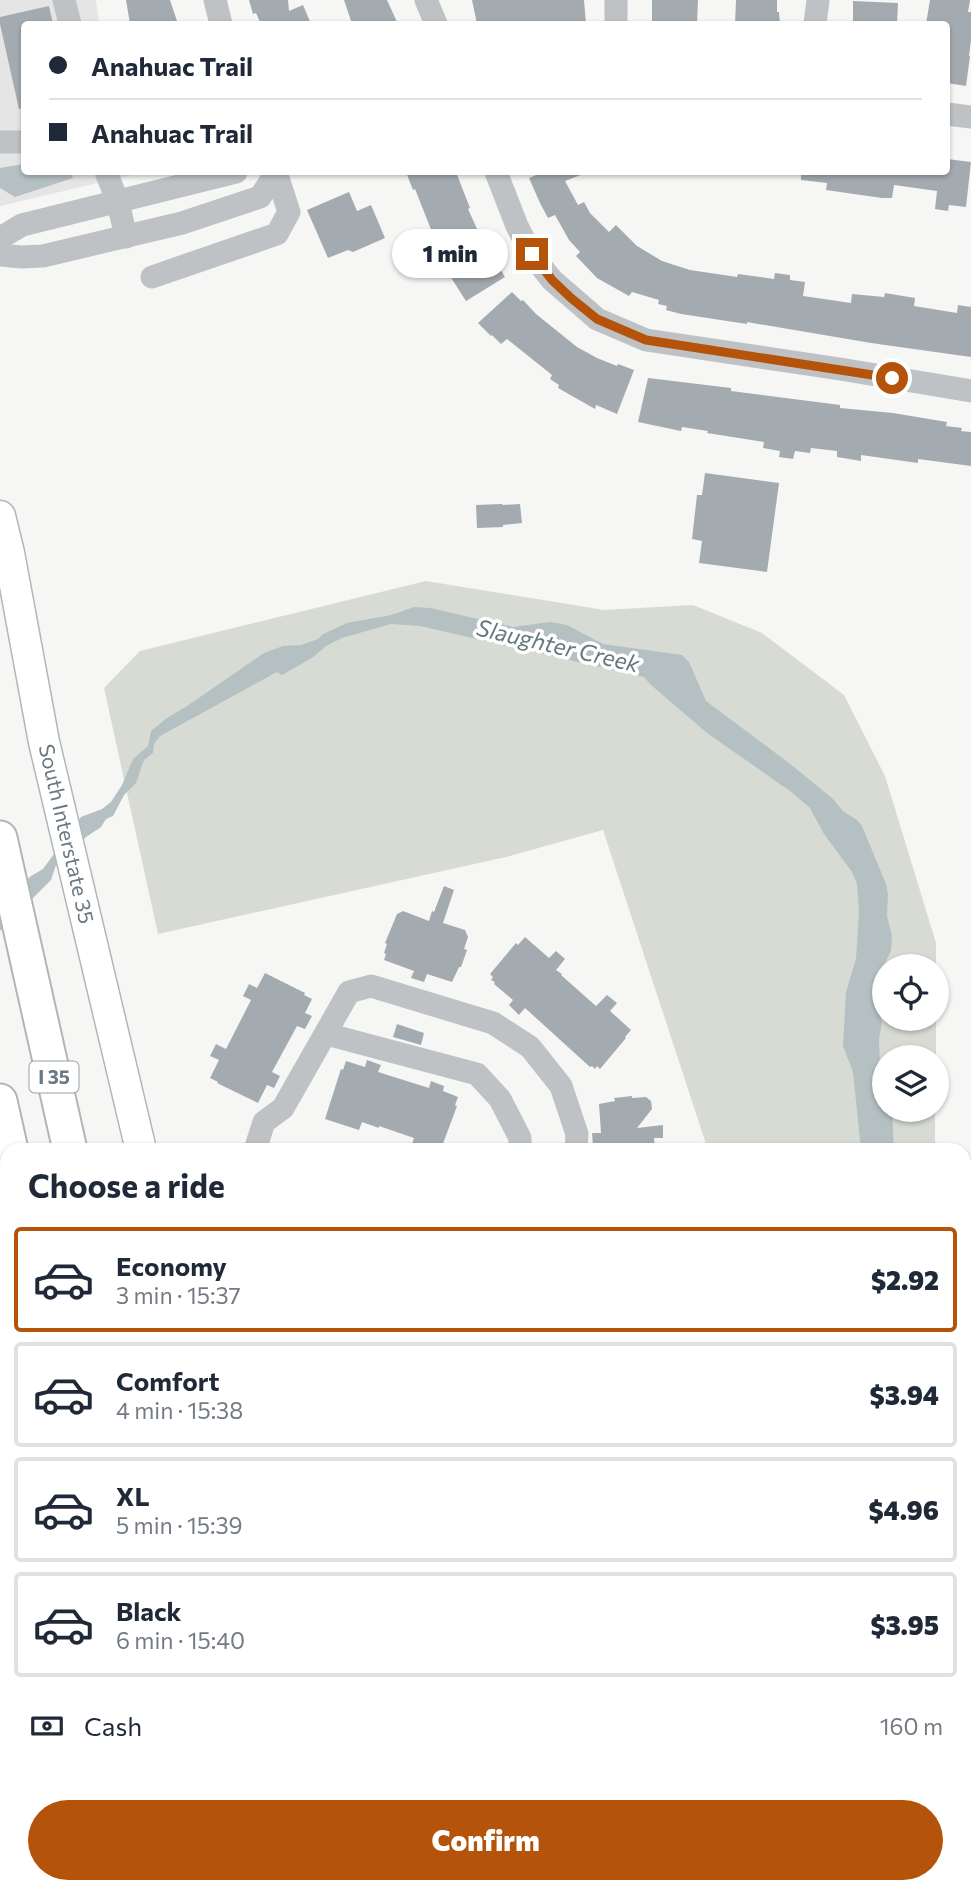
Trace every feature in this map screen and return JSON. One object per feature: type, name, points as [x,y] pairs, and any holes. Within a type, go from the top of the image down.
[{"type":"highway","name":"I 35","points":[[0,838],[68,1143]]},
{"type":"highway","name":"I 35","points":[[0,1101],[9,1143]]},
{"type":"main road","name":"South Interstate 35","points":[[0,516],[44,741],[139,1143]]},
{"type":"street","points":[[64,0],[68,21]]},
{"type":"street","points":[[215,0],[220,21]]},
{"type":"street","points":[[426,0],[435,21]]},
{"type":"street","points":[[616,0],[616,21]]},
{"type":"street","points":[[815,21],[818,0]]},
{"type":"street","points":[[950,114],[971,117]]},
{"type":"street","points":[[0,142],[21,142]]},
{"type":"street","points":[[107,175],[118,202],[126,237]]},
{"type":"street","points":[[0,238],[22,225],[224,175]]},
{"type":"street","points":[[0,255],[43,256],[182,223],[260,197],[272,175]]},
{"type":"street","points":[[152,276],[278,234],[289,212],[275,175]]},
{"type":"street","points":[[497,175],[517,226],[532,254],[552,280],[597,319],[646,340],[971,391]]},
{"type":"street","points":[[257,1143],[264,1122],[283,1108],[349,992],[371,986],[493,1023],[530,1047],[561,1086],[577,1134],[576,1143]]},
{"type":"street","points":[[326,1034],[477,1074],[500,1099],[520,1143]]},
{"type":"shaded area","points":[[0,0],[96,0],[99,21],[21,21],[21,175],[132,175],[0,206]]},
{"type":"shaded area","points":[[426,581],[604,610],[693,605],[762,633],[844,695],[885,776],[936,943],[936,954],[872,954],[872,1031],[936,1031],[936,1045],[872,1045],[872,1122],[935,1122],[935,1143],[706,1143],[603,830],[506,857],[158,934],[104,688],[140,651]]},
{"type":"water","points":[[21,164],[21,175],[72,175],[73,178],[15,197],[0,188],[0,168]]},
{"type":"water","name":"Slaughter Creek","points":[[414,607],[430,608],[513,627],[550,622],[567,625],[603,644],[682,655],[689,662],[706,701],[789,763],[857,820],[886,884],[888,895],[887,916],[892,936],[891,951],[890,954],[872,954],[872,1031],[880,1031],[879,1045],[872,1045],[872,1122],[893,1122],[894,1143],[860,1143],[853,1072],[843,1046],[846,992],[856,959],[859,911],[857,884],[852,872],[824,834],[810,808],[707,733],[644,677],[420,626],[391,624],[342,638],[282,675],[277,672],[160,736],[154,744],[153,753],[144,760],[136,783],[124,795],[113,816],[106,819],[101,827],[56,865],[51,880],[0,931],[0,907],[31,876],[43,869],[81,817],[102,809],[111,802],[133,759],[148,746],[151,731],[264,653],[318,639],[347,623],[391,615]]},
{"type":"building","points":[[126,0],[170,0],[177,21],[130,21]]},
{"type":"building","points":[[249,0],[288,0],[289,11],[303,5],[310,21],[260,21],[256,13],[253,14]]},
{"type":"building","points":[[344,0],[387,0],[397,21],[351,21]]},
{"type":"building","points":[[472,0],[584,0],[586,21],[476,21]]},
{"type":"building","points":[[652,0],[698,0],[697,21],[652,21]]},
{"type":"building","points":[[736,0],[777,0],[780,21],[735,21]]},
{"type":"building","points":[[930,0],[970,0],[968,12],[971,12],[971,40],[966,86],[950,83],[950,21],[926,21]]},
{"type":"building","points":[[853,1],[898,3],[897,21],[853,21]]},
{"type":"building","points":[[49,6],[52,21],[21,21],[21,109],[19,109],[0,17]]},
{"type":"building","points":[[950,159],[971,162],[966,207],[949,205],[948,211],[935,209],[937,191],[894,185],[892,198],[882,198],[826,190],[827,183],[801,180],[801,175],[950,175]]},
{"type":"building","points":[[407,175],[457,175],[470,208],[468,209],[493,264],[496,262],[505,277],[466,301],[441,262],[439,263],[433,249],[428,251],[422,237],[432,232],[415,189],[413,190]]},
{"type":"building","points":[[536,175],[581,175],[565,181],[578,205],[584,202],[590,213],[609,232],[616,225],[637,246],[662,261],[690,270],[774,279],[775,273],[790,275],[790,280],[805,282],[803,296],[851,303],[852,294],[884,297],[885,293],[915,298],[914,306],[957,313],[958,305],[971,307],[971,357],[681,314],[666,310],[667,306],[658,304],[659,300],[632,292],[629,296],[597,278],[576,256],[580,252],[569,240],[555,215],[548,218],[529,178]]},
{"type":"building","points":[[349,192],[357,211],[371,205],[385,238],[353,252],[348,250],[328,258],[307,210]]},
{"type":"building","points":[[512,292],[577,347],[597,358],[634,370],[617,414],[596,405],[595,409],[558,388],[559,385],[550,379],[552,375],[507,339],[501,344],[478,323]]},
{"type":"building","points":[[648,378],[731,388],[731,391],[947,422],[946,426],[971,432],[971,466],[918,459],[918,463],[861,455],[861,461],[837,457],[837,451],[811,448],[810,453],[795,451],[793,459],[779,457],[780,451],[763,448],[764,442],[682,427],[681,431],[638,422]]},
{"type":"building","points":[[705,473],[779,483],[767,572],[699,563],[702,541],[692,539],[697,495],[702,495]]},
{"type":"building","points":[[520,504],[522,523],[477,528],[476,505]]},
{"type":"building","points":[[444,886],[454,890],[443,923],[465,930],[468,937],[464,949],[467,950],[452,982],[427,974],[424,982],[411,978],[414,971],[384,960],[385,943],[397,914],[403,911],[429,921]]},
{"type":"building","points":[[525,937],[549,958],[556,951],[565,959],[556,970],[596,1006],[607,995],[617,1003],[610,1011],[631,1030],[600,1069],[597,1066],[595,1069],[590,1067],[525,1008],[519,1015],[509,1005],[513,1000],[491,980],[493,977],[490,974],[516,943],[518,945]]},
{"type":"building","points":[[265,973],[312,999],[305,1013],[312,1016],[305,1029],[297,1026],[272,1072],[280,1076],[274,1088],[267,1085],[258,1103],[210,1078],[219,1060],[210,1056],[216,1044],[226,1049],[251,1000],[243,996],[249,984],[257,988]]},
{"type":"building","points":[[397,1024],[424,1033],[421,1045],[393,1037]]},
{"type":"building","points":[[367,1060],[381,1065],[378,1072],[429,1088],[431,1081],[444,1086],[443,1091],[458,1097],[443,1143],[412,1143],[414,1138],[379,1126],[362,1122],[359,1130],[325,1119],[346,1061],[365,1067]]},
{"type":"building","points":[[646,1097],[651,1101],[652,1109],[637,1128],[663,1125],[663,1138],[654,1138],[654,1143],[593,1143],[592,1133],[601,1133],[599,1104],[615,1101],[614,1098]]},
{"type":"route","points":[[532,254],[552,280],[597,319],[646,340],[892,378]]}]
